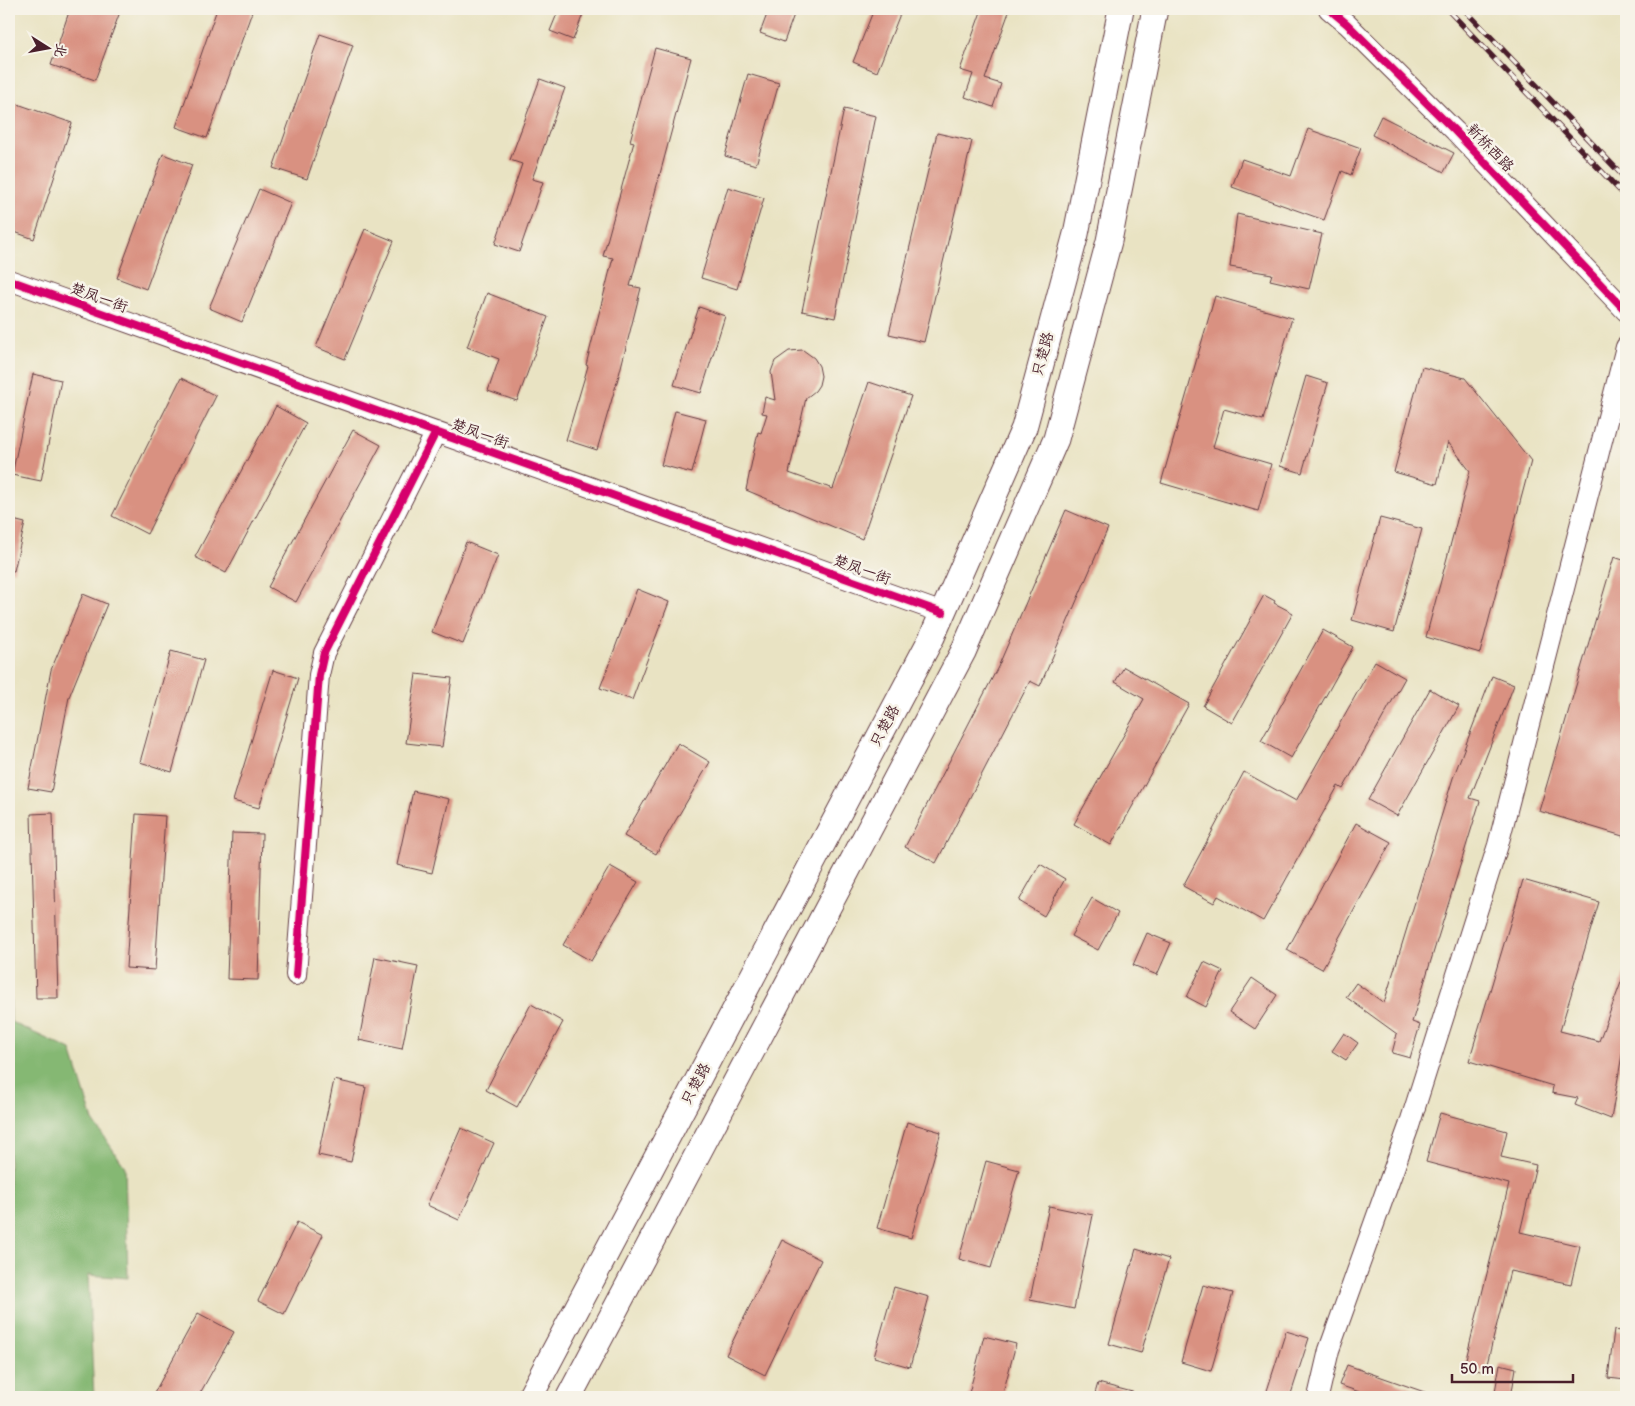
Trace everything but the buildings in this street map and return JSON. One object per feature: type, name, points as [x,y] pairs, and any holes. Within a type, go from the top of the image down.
[{"type":"main road","name":"只楚路","points":[[530,1397],[932,637],[1024,428],[1076,234],[1121,9]]},
{"type":"main road","points":[[569,1397],[963,652],[1056,439],[1109,241],[1155,9]]},
{"type":"street","name":"新桥西路","points":[[1329,9],[1348,24],[1455,131],[1626,310]]},
{"type":"street","name":"楚凤一街","points":[[9,280],[943,613]]},
{"type":"street","points":[[1318,1397],[1330,1350],[1409,1126],[1498,845],[1626,347]]},
{"type":"street","points":[[296,974],[319,675],[324,653],[436,432]]},
{"type":"green space","points":[[9,932],[11,1022],[71,1050],[93,1121],[125,1167],[128,1278],[88,1275],[94,1397],[9,1397]]},
{"type":"railway","points":[[1464,9],[1626,179]]},
{"type":"railway","points":[[1622,9],[1626,16]]},
{"type":"railway","points":[[1449,11],[1626,197]]},
{"type":"cycle path","points":[[1329,9],[1347,24],[1455,131],[1626,311]]},
{"type":"cycle path","points":[[9,280],[943,613]]},
{"type":"cycle path","points":[[296,975],[319,675],[324,653],[436,432]]}]
